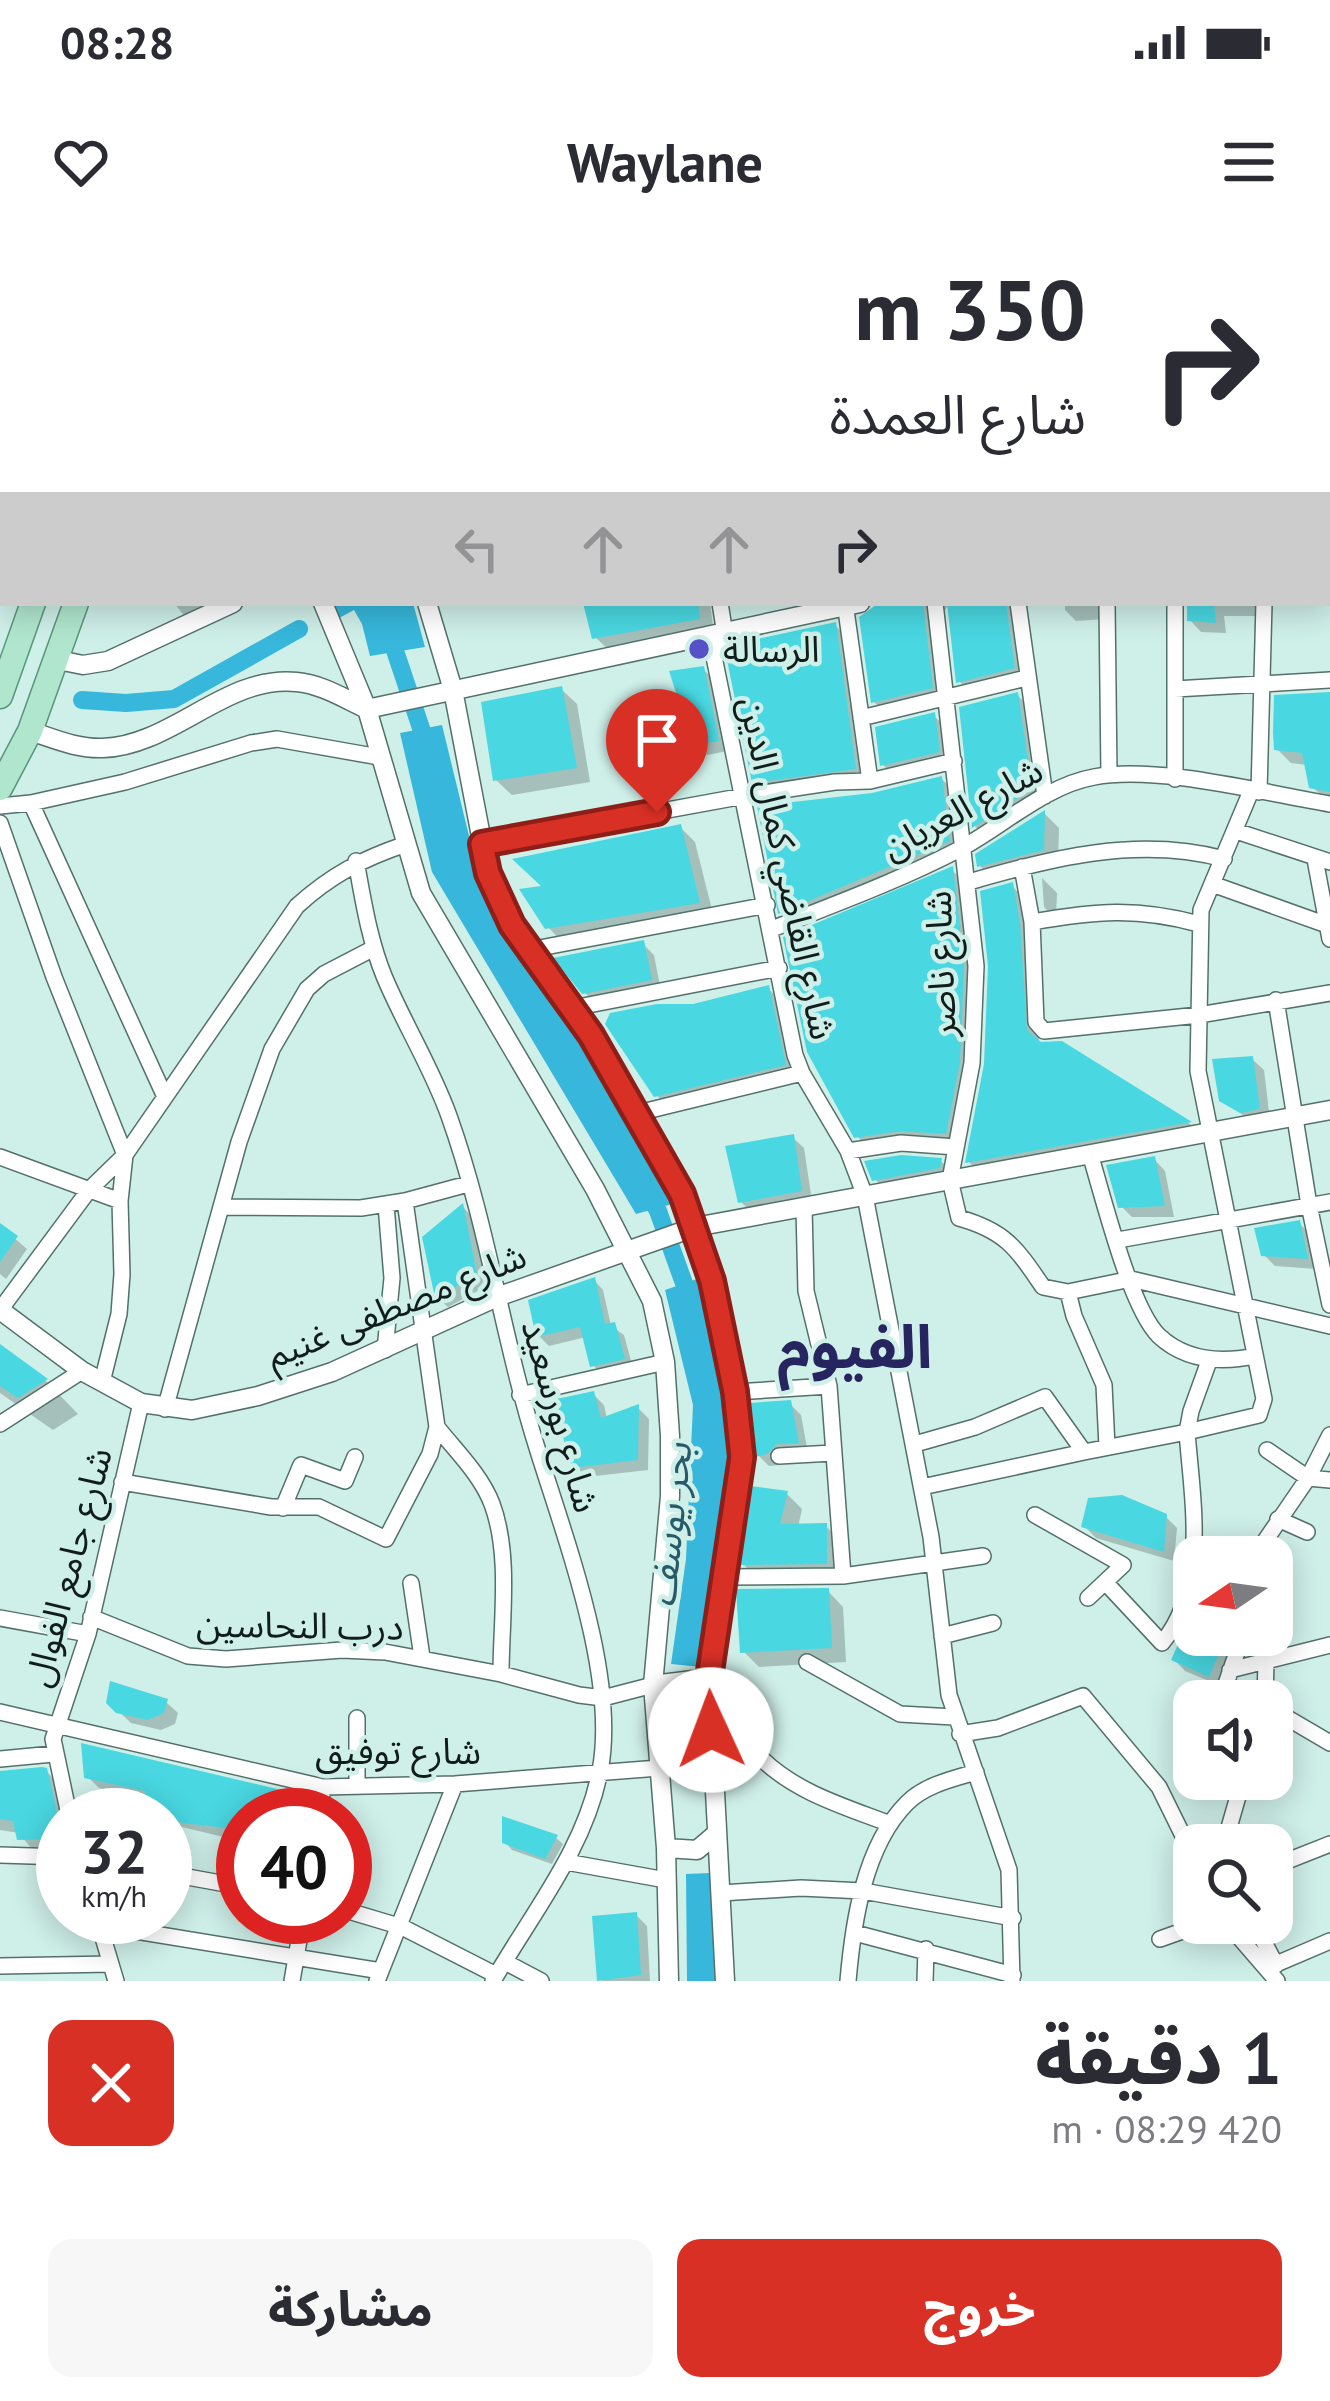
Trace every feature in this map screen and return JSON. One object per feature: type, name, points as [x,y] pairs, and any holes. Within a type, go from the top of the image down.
[{"type":"main road","points":[[0,696],[9,650],[31,606]]},
{"type":"main road","points":[[0,788],[30,731],[75,606]]},
{"type":"street","points":[[58,659],[83,665],[109,661],[227,606]]},
{"type":"street","points":[[324,606],[367,709],[421,893],[628,1249],[652,1301],[665,1362],[670,1496],[652,1685],[666,1848],[669,1981]]},
{"type":"street","points":[[428,606],[453,690],[488,873],[499,900],[638,1113],[682,1194],[712,1281],[735,1392],[742,1457],[709,1684],[725,1981]]},
{"type":"street","name":"شارع القاضي كمال الدين","points":[[720,606],[724,634],[712,650],[802,1073],[848,1151],[865,1196],[915,1444],[954,1717],[1005,1855],[1013,1918],[1012,1978]]},
{"type":"street","points":[[30,731],[79,747],[108,748],[136,742],[244,691],[284,681],[303,682],[367,709],[842,606]]},
{"type":"street","points":[[850,606],[870,781]]},
{"type":"street","name":"شارع ناصر","points":[[934,606],[976,966],[975,1031],[950,1180]]},
{"type":"street","points":[[1018,606],[1045,796]]},
{"type":"street","points":[[1107,606],[1109,775]]},
{"type":"street","points":[[1174,606],[1175,779]]},
{"type":"street","points":[[922,1486],[1259,1415],[1264,1399],[1198,1072],[1199,924],[1212,884],[1255,792],[1264,606]]},
{"type":"street","points":[[861,718],[1026,678]]},
{"type":"street","points":[[1175,689],[1330,680]]},
{"type":"street","points":[[0,806],[31,803],[277,739],[379,757]]},
{"type":"street","points":[[482,844],[744,796],[870,781],[954,761]]},
{"type":"street","name":"شارع العريان","points":[[772,929],[909,874],[1076,782],[1109,775],[1175,779],[1330,804]]},
{"type":"street","points":[[31,803],[165,1097]]},
{"type":"street","points":[[0,823],[124,1155],[122,1274],[102,1382]]},
{"type":"street","points":[[1212,884],[1328,932],[1323,860],[1236,831]]},
{"type":"street","points":[[0,1310],[89,1190],[124,1155],[297,906],[356,861],[406,844]]},
{"type":"street","points":[[969,882],[1080,854],[1185,851],[1224,859]]},
{"type":"street","name":"شارع بورسعيد","points":[[356,861],[374,948],[438,1088],[468,1184],[520,1395],[578,1587],[603,1698],[599,1775],[566,1862],[498,1973]]},
{"type":"street","points":[[1022,867],[1032,922],[1036,1022],[1044,1030],[1199,1015],[1330,992]]},
{"type":"street","points":[[529,950],[767,905]]},
{"type":"street","points":[[1032,922],[1117,910],[1199,924]]},
{"type":"street","points":[[165,1409],[256,1089],[289,1016],[307,989],[325,974],[374,948]]},
{"type":"street","points":[[573,1008],[779,968]]},
{"type":"street","points":[[1276,1000],[1330,1305]]},
{"type":"street","points":[[638,1113],[802,1073]]},
{"type":"street","points":[[694,1227],[1330,1110]]},
{"type":"street","points":[[848,1151],[901,1143],[956,1147]]},
{"type":"street","points":[[1090,1154],[1131,1279],[1161,1337],[1209,1361],[1255,1356]]},
{"type":"street","points":[[0,1157],[120,1201]]},
{"type":"street","points":[[950,1180],[959,1217],[994,1229],[1012,1243],[1043,1287],[1069,1292],[1131,1279],[1330,1326]]},
{"type":"street","points":[[221,1207],[386,1205],[468,1184]]},
{"type":"street","points":[[122,1483],[283,1508],[319,1507],[385,1540],[430,1454],[436,1427],[406,1201]]},
{"type":"street","points":[[1118,1240],[1330,1202]]},
{"type":"street","points":[[386,1205],[392,1278],[386,1350]]},
{"type":"street","points":[[804,1208],[808,1307],[829,1386],[843,1576]]},
{"type":"street","name":"شارع مصطفى غنيم","points":[[0,1310],[82,1371],[141,1403],[193,1410],[258,1396],[386,1350],[497,1297],[694,1227]]},
{"type":"street","points":[[1069,1292],[1074,1316],[1105,1385],[1107,1447]]},
{"type":"street","points":[[1193,1536],[1187,1432],[1209,1361]]},
{"type":"street","points":[[520,1395],[665,1362]]},
{"type":"street","points":[[0,1424],[82,1371]]},
{"type":"street","points":[[735,1392],[829,1386]]},
{"type":"street","points":[[915,1444],[975,1426],[1046,1396],[1084,1452]]},
{"type":"street","name":"شارع جامع الفوال","points":[[62,1788],[53,1754],[57,1725],[90,1626],[141,1403]]},
{"type":"street","points":[[436,1427],[480,1480],[497,1524],[501,1674]]},
{"type":"street","points":[[1267,1536],[1308,1478],[1330,1435]]},
{"type":"street","points":[[1267,1450],[1308,1478],[1330,1480]]},
{"type":"street","points":[[778,1456],[833,1453]]},
{"type":"street","points":[[283,1508],[301,1465],[345,1481],[355,1457]]},
{"type":"street","points":[[1035,1515],[1123,1564],[1088,1598]]},
{"type":"street","points":[[1278,1519],[1307,1532]]},
{"type":"street","points":[[722,1577],[843,1576],[983,1556]]},
{"type":"street","points":[[1105,1582],[1162,1643],[1173,1630]]},
{"type":"street","points":[[411,1583],[422,1657]]},
{"type":"street","name":"درب النحاسين","points":[[0,1618],[90,1626],[207,1659],[342,1650],[422,1657],[603,1698],[652,1685]]},
{"type":"street","points":[[942,1636],[993,1623]]},
{"type":"street","points":[[1230,1670],[1330,1645]]},
{"type":"street","points":[[1227,1680],[1235,1656]]},
{"type":"street","points":[[1266,1660],[1266,1680]]},
{"type":"street","points":[[807,1662],[900,1714],[954,1717]]},
{"type":"street","points":[[652,1685],[709,1684]]},
{"type":"street","points":[[709,1684],[760,1757],[783,1777],[890,1824]]},
{"type":"street","points":[[960,1734],[998,1728],[1083,1696],[1159,1787],[1177,1824]]},
{"type":"street","name":"شارع توفيق","points":[[0,1712],[323,1787],[455,1784],[659,1768]]},
{"type":"street","points":[[357,1718],[357,1786]]},
{"type":"street","points":[[1293,1720],[1330,1742]]},
{"type":"street","points":[[0,1759],[53,1754]]},
{"type":"street","points":[[848,1981],[863,1891],[890,1824],[908,1801],[932,1786],[976,1772]]},
{"type":"street","points":[[192,1938],[379,1976],[455,1784]]},
{"type":"street","points":[[666,1848],[697,1850],[717,1833]]},
{"type":"street","points":[[1293,1859],[1330,1844]]},
{"type":"street","points":[[0,1855],[36,1856]]},
{"type":"street","points":[[566,1862],[666,1880]]},
{"type":"street","points":[[721,1893],[801,1888],[863,1891],[1013,1918]]},
{"type":"street","points":[[372,1918],[398,1925],[498,1973],[541,1981]]},
{"type":"street","points":[[855,1933],[926,1949],[1012,1978]]},
{"type":"street","points":[[1160,1939],[1173,1934]]},
{"type":"street","points":[[1247,1944],[1273,1971],[1330,1941]]},
{"type":"street","points":[[292,1981],[299,1944]]},
{"type":"street","points":[[925,1981],[926,1949]]},
{"type":"street","points":[[0,1966],[114,1972]]},
{"type":"path","points":[[656,1737],[711,1730]]},
{"type":"water","points":[[352,606],[414,606],[425,647],[370,656]]},
{"type":"water","points":[[442,725],[479,877],[652,1155],[672,1204],[636,1214],[432,872],[400,733]]},
{"type":"water","points":[[697,1279],[732,1464],[701,1667],[671,1664],[686,1559],[693,1405],[665,1290]]},
{"type":"water","points":[[710,1873],[715,1981],[687,1981],[686,1874]]},
{"type":"building","points":[[584,606],[698,606],[700,619],[592,639]]},
{"type":"building","points":[[875,606],[923,606],[933,688],[871,703],[859,617]]},
{"type":"building","points":[[947,606],[1006,606],[1015,668],[956,683]]},
{"type":"building","points":[[1187,606],[1214,606],[1216,623],[1187,621]]},
{"type":"building","points":[[836,622],[856,769],[752,783],[726,655],[731,647],[757,639]]},
{"type":"building","points":[[704,666],[719,741],[693,745],[669,671]]},
{"type":"building","points":[[562,686],[577,768],[493,781],[481,702]]},
{"type":"building","points":[[1018,692],[1032,789],[972,828],[959,707]]},
{"type":"building","points":[[1330,692],[1330,792],[1309,788],[1302,753],[1274,750],[1273,733],[1274,695]]},
{"type":"building","points":[[935,712],[940,752],[880,766],[875,727]]},
{"type":"building","points":[[942,776],[950,841],[778,914],[757,806],[872,793]]},
{"type":"building","points":[[1045,810],[1044,850],[977,867],[975,854]]},
{"type":"building","points":[[681,824],[700,903],[545,929],[519,889],[541,886],[512,859]]},
{"type":"building","points":[[953,866],[964,966],[960,1062],[946,1134],[900,1131],[854,1138],[807,1052],[783,937]]},
{"type":"building","points":[[1013,882],[1027,1030],[1041,1042],[1062,1041],[1192,1122],[965,1163],[984,1064],[988,966],[980,891]]},
{"type":"building","points":[[644,940],[652,980],[582,994],[553,958]]},
{"type":"building","points":[[769,985],[786,1065],[654,1097],[605,1024],[610,1013],[657,1004],[693,1004]]},
{"type":"building","points":[[1253,1056],[1260,1109],[1240,1113],[1219,1101],[1212,1059]]},
{"type":"building","points":[[794,1134],[802,1191],[738,1203],[725,1146]]},
{"type":"building","points":[[901,1155],[942,1158],[940,1168],[872,1181],[864,1161]]},
{"type":"building","points":[[1155,1156],[1165,1206],[1118,1208],[1106,1165]]},
{"type":"building","points":[[463,1203],[477,1275],[435,1298],[422,1237]]},
{"type":"building","points":[[1300,1220],[1308,1259],[1261,1256],[1254,1228]]},
{"type":"building","points":[[0,1223],[18,1236],[0,1262]]},
{"type":"building","points":[[595,1277],[605,1324],[615,1322],[625,1359],[590,1367],[580,1327],[536,1337],[528,1300]]},
{"type":"building","points":[[0,1344],[48,1379],[18,1398],[0,1386]]},
{"type":"building","points":[[594,1391],[601,1418],[639,1404],[638,1460],[572,1468],[552,1400]]},
{"type":"building","points":[[791,1400],[799,1443],[777,1444],[755,1457],[750,1403]]},
{"type":"building","points":[[751,1486],[788,1491],[780,1524],[827,1523],[827,1564],[740,1565]]},
{"type":"building","points":[[1122,1495],[1167,1514],[1164,1552],[1081,1527],[1088,1498]]},
{"type":"building","points":[[829,1588],[832,1648],[740,1653],[736,1589]]},
{"type":"building","points":[[1173,1656],[1218,1656],[1209,1677],[1171,1660]]},
{"type":"building","points":[[110,1681],[168,1699],[164,1713],[148,1720],[116,1713],[106,1703]]},
{"type":"building","points":[[81,1743],[273,1788],[216,1788],[216,1827],[192,1824],[192,1788],[131,1788],[84,1778]]},
{"type":"building","points":[[47,1768],[52,1788],[36,1788],[36,1840],[17,1840],[13,1821],[0,1819],[0,1771]]},
{"type":"building","points":[[502,1816],[558,1835],[545,1859],[502,1843]]},
{"type":"building","points":[[637,1912],[641,1975],[597,1981],[592,1916]]},
{"type":"waterway","points":[[333,611],[342,606]]},
{"type":"waterway","name":"بحر يوسف","points":[[380,606],[429,752]]},
{"type":"waterway","points":[[82,700],[174,699],[299,629]]},
{"type":"waterway","name":"بحر يوسف","points":[[645,1187],[690,1300]]},
{"type":"place","name":"الرسالة","points":[[699,649]]},
{"type":"district","name":"الفيوم","points":[[855,1347]]},
{"type":"route","points":[[657,812],[482,844],[488,873],[512,925],[591,1035],[682,1194],[712,1281],[735,1392],[742,1457],[709,1678],[711,1730]]}]
